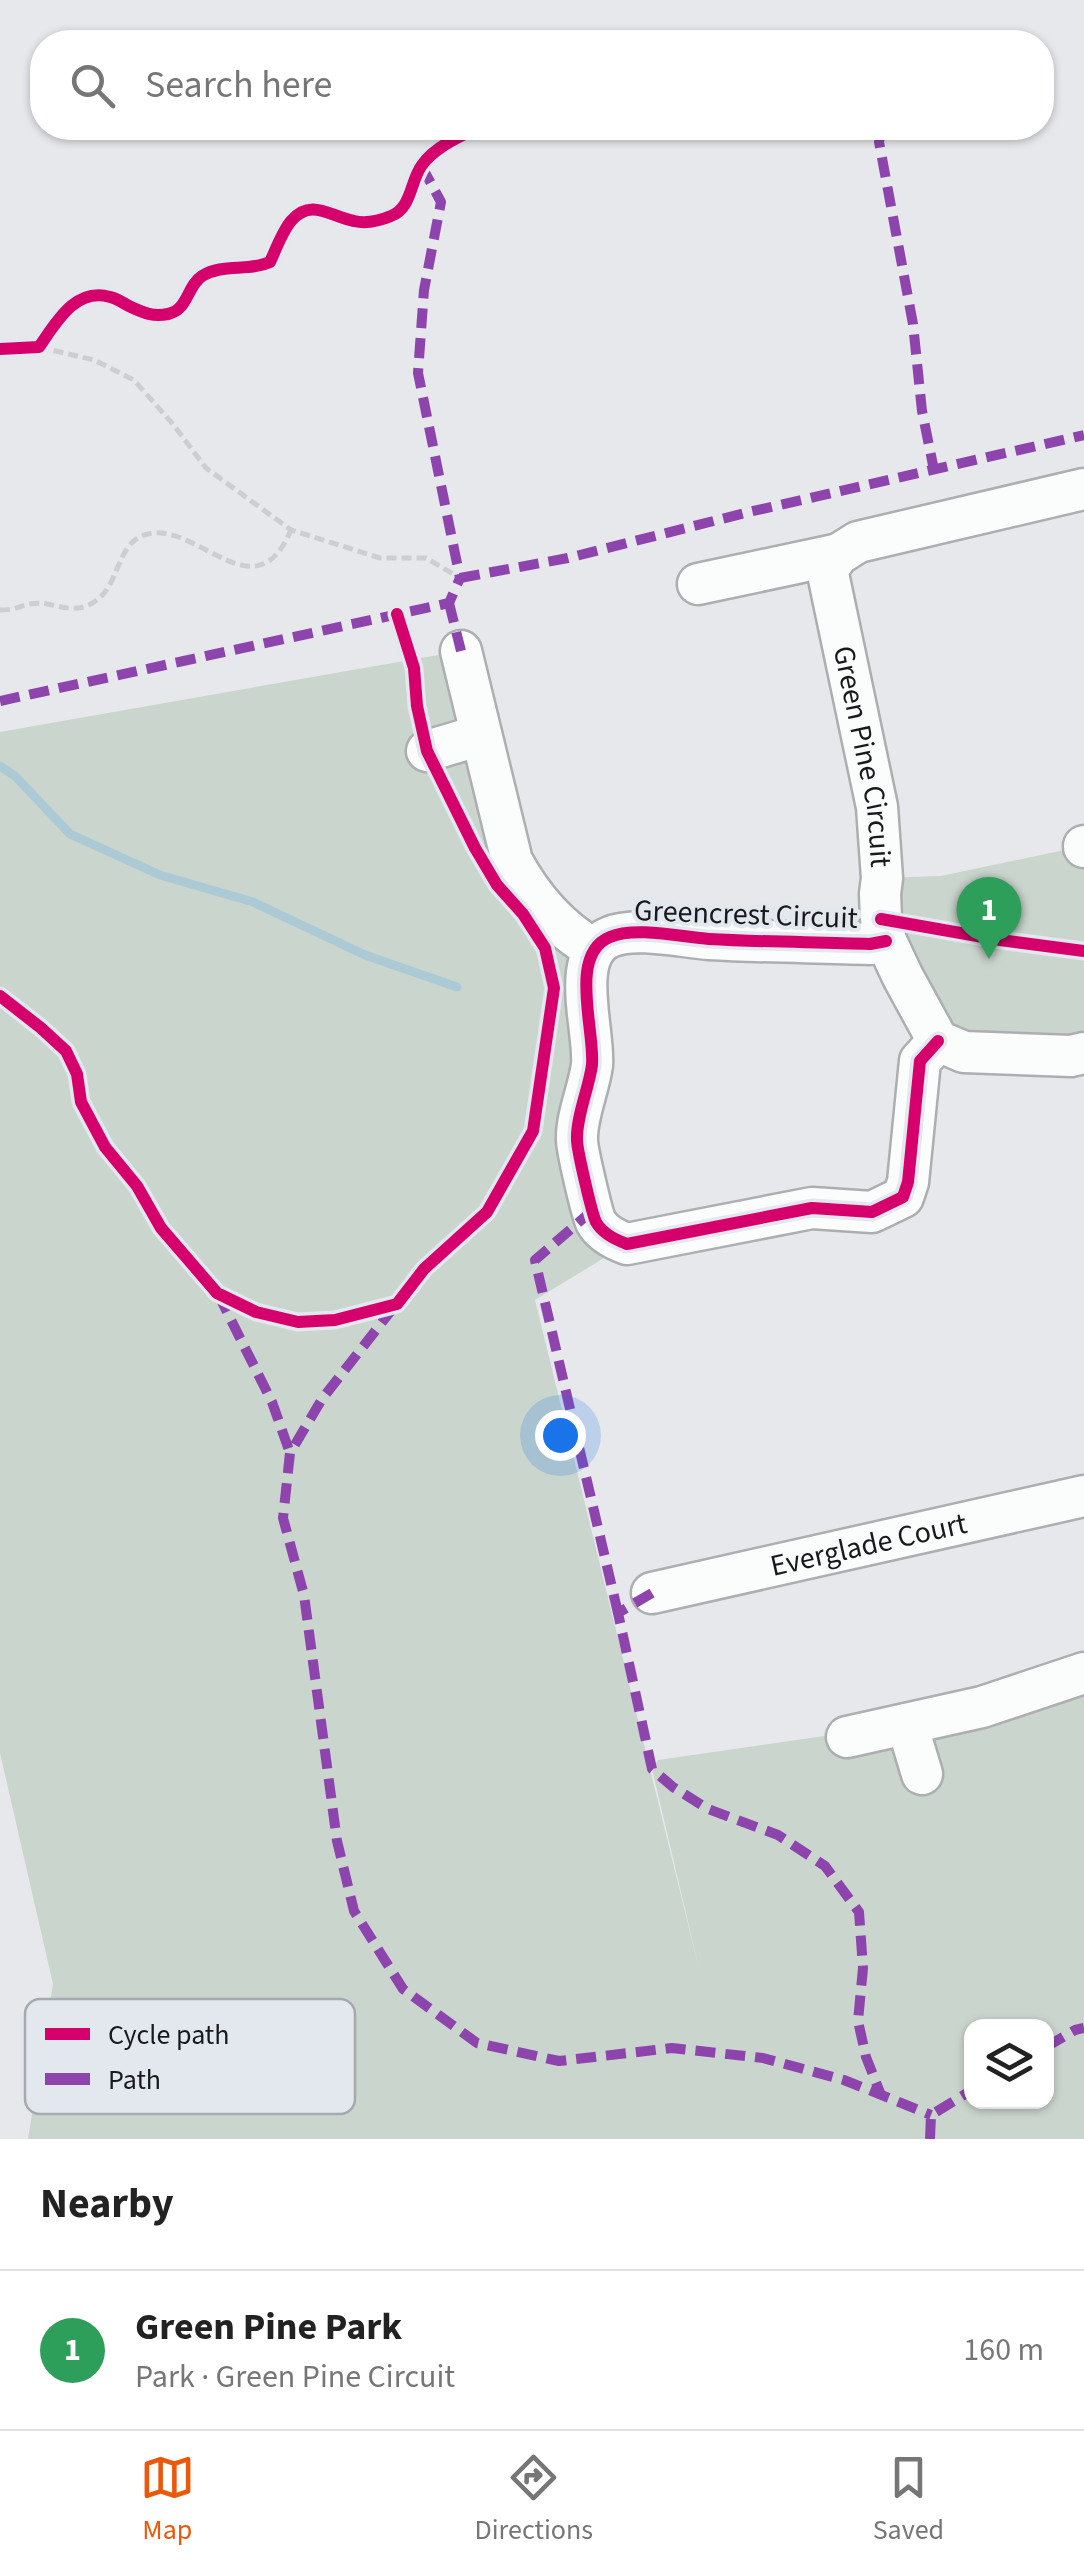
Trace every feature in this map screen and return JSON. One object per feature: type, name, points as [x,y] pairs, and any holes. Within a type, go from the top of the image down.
[{"type":"street","points":[[698,584],[839,554],[858,542],[1084,489]]},
{"type":"street","name":"Green Pine Circuit","points":[[839,554],[827,569],[876,807],[881,919],[886,941],[938,1041]]},
{"type":"street","points":[[461,651],[512,861],[528,891],[576,938],[594,949]]},
{"type":"street","points":[[427,752],[481,735]]},
{"type":"street","name":"Greencrest Circuit","points":[[886,941],[870,944],[710,939],[627,932],[608,937],[594,949],[586,991],[592,1065],[576,1139],[597,1224],[627,1244],[812,1208],[872,1212],[903,1197],[908,1182],[920,1062],[938,1041]]},
{"type":"street","points":[[938,1041],[964,1052],[1071,1056],[1084,1053]]},
{"type":"street","name":"Everglade Court","points":[[652,1593],[1084,1496]]},
{"type":"street","points":[[847,1737],[982,1708],[1084,1673]]},
{"type":"street","points":[[907,1724],[922,1774]]},
{"type":"path","points":[[20,348],[44,341],[134,380],[206,468],[292,530],[380,558],[426,558],[460,578]]},
{"type":"path","points":[[0,610],[16,610],[30,604],[80,608],[96,602],[117,574],[122,555],[132,542],[146,534],[159,532],[183,539],[227,562],[252,567],[284,548],[292,530]]},
{"type":"shaded area","points":[[461,651],[512,861],[589,961],[576,1139],[627,1244],[535,1300],[701,1977],[652,1769],[658,1760],[907,1724],[1084,1673],[1084,2139],[28,2139],[32,2114],[355,2114],[355,1999],[51,1999],[53,1984],[0,1753],[0,732]]},
{"type":"shaded area","points":[[1084,846],[1084,1053],[938,1041],[882,878],[941,876]]},
{"type":"waterway","points":[[0,766],[15,776],[70,834],[160,875],[253,902],[365,955],[457,987]]},
{"type":"marked path","points":[[879,140],[913,324],[922,411],[934,470]]},
{"type":"marked path","points":[[421,165],[441,202],[424,290],[418,373],[460,578]]},
{"type":"marked path","points":[[460,578],[568,558],[1084,435]]},
{"type":"marked path","points":[[0,701],[449,603],[460,578]]},
{"type":"marked path","points":[[449,603],[461,651]]},
{"type":"marked path","points":[[593,1210],[535,1260],[618,1613]]},
{"type":"marked path","points":[[218,1294],[272,1402],[290,1453]]},
{"type":"marked path","points":[[394,1307],[322,1399],[290,1453],[283,1518],[304,1595],[337,1841],[354,1911],[403,1989],[477,2043],[559,2061],[672,2048],[763,2058],[844,2080],[931,2115]]},
{"type":"marked path","points":[[652,1593],[618,1613],[652,1769],[708,1809],[778,1835],[825,1866],[859,1912],[863,1968],[858,2021],[866,2057],[881,2095]]},
{"type":"marked path","points":[[1054,2042],[1084,2028]]},
{"type":"marked path","points":[[930,2139],[931,2115],[964,2095]]},
{"type":"cycle path","points":[[0,349],[39,347],[68,309],[87,297],[113,298],[153,315],[175,312],[202,276],[270,262],[288,225],[306,210],[321,210],[363,222],[391,216],[407,201],[427,159],[454,140]]},
{"type":"cycle path","points":[[0,996],[66,1051],[77,1074],[81,1102],[105,1147],[137,1186],[161,1228],[217,1293],[256,1312],[298,1322],[335,1320],[397,1304],[424,1269],[487,1212],[533,1131],[554,988],[545,948],[523,914],[497,885],[427,751],[414,668],[397,614]]},
{"type":"cycle path","points":[[881,919],[1084,951]]},
{"type":"cycle path","points":[[886,941],[749,941],[632,932],[610,937],[597,946],[590,959],[586,994],[592,1065],[577,1140],[596,1222],[606,1233],[627,1244],[812,1208],[872,1212],[903,1197],[908,1182],[920,1061],[938,1041]]},
{"type":"place","name":"Green Pine Park","points":[[989,959]]}]
